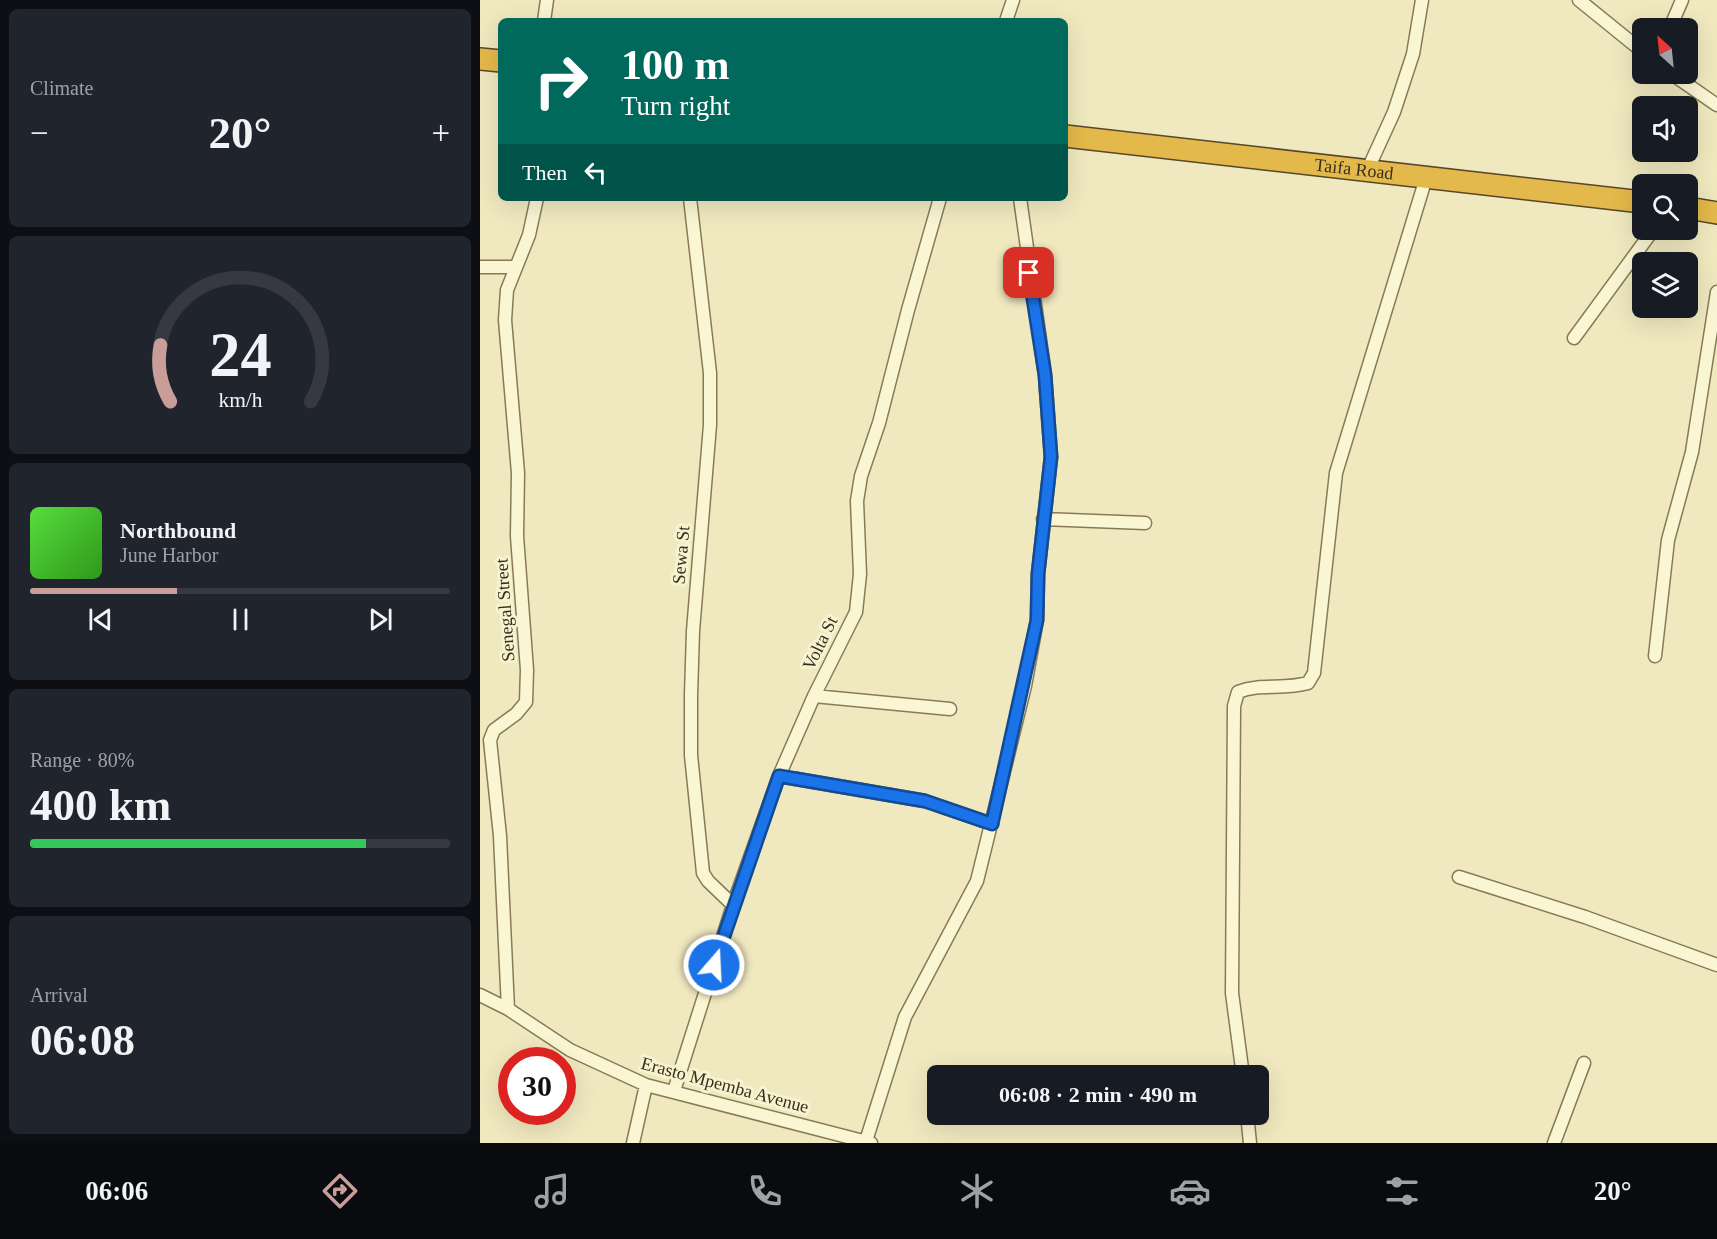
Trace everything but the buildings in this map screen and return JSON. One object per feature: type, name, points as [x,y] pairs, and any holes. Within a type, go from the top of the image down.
[{"type":"highway","points":[[480,59],[498,60]]},
{"type":"highway","name":"Taifa Road","points":[[1068,136],[1632,201]]},
{"type":"highway","points":[[1698,210],[1717,213]]},
{"type":"street","points":[[545,18],[548,0]]},
{"type":"street","points":[[1007,18],[1013,0]]},
{"type":"street","points":[[1367,171],[1394,112],[1413,54],[1422,0]]},
{"type":"street","points":[[1579,0],[1632,43]]},
{"type":"street","points":[[1674,18],[1682,0]]},
{"type":"street","points":[[1687,84],[1717,105]]},
{"type":"street","points":[[1242,1065],[1232,993],[1234,706],[1238,692],[1244,689],[1294,687],[1308,683],[1314,673],[1336,473],[1426,178]]},
{"type":"street","name":"Senegal Street","points":[[508,1009],[500,836],[485,741],[494,730],[516,714],[526,702],[527,670],[517,536],[518,473],[505,320],[507,290],[513,267],[529,235],[536,201]]},
{"type":"street","name":"Sewa St","points":[[690,201],[710,373],[710,425],[693,632],[691,755],[703,873],[708,881],[733,904]]},
{"type":"street","name":"Volta St","points":[[674,1091],[733,904],[779,776],[814,696],[856,612],[860,553],[857,501],[861,476],[879,423],[939,201]]},
{"type":"street","points":[[869,1142],[905,1017],[977,881],[992,824],[1037,620],[1043,519],[1051,457],[1045,375],[1020,201]]},
{"type":"street","points":[[1574,338],[1646,240]]},
{"type":"street","points":[[480,267],[513,267]]},
{"type":"street","points":[[1655,656],[1668,540],[1692,452],[1717,292]]},
{"type":"street","points":[[1043,519],[1145,524]]},
{"type":"street","points":[[814,696],[950,709]]},
{"type":"street","points":[[779,776],[925,801],[992,824]]},
{"type":"street","points":[[1459,877],[1585,917],[1717,965]]},
{"type":"street","name":"Erasto Mpemba Avenue","points":[[480,995],[508,1009],[570,1050],[646,1085],[869,1142]]},
{"type":"street","points":[[1554,1143],[1584,1063]]},
{"type":"street","points":[[633,1143],[646,1085]]},
{"type":"street","points":[[1248,1125],[1250,1143]]},
{"type":"route","points":[[714,965],[733,904],[779,776],[925,801],[992,824],[1025,686],[1037,620],[1038,574],[1051,457],[1045,375],[1029,273]]}]
